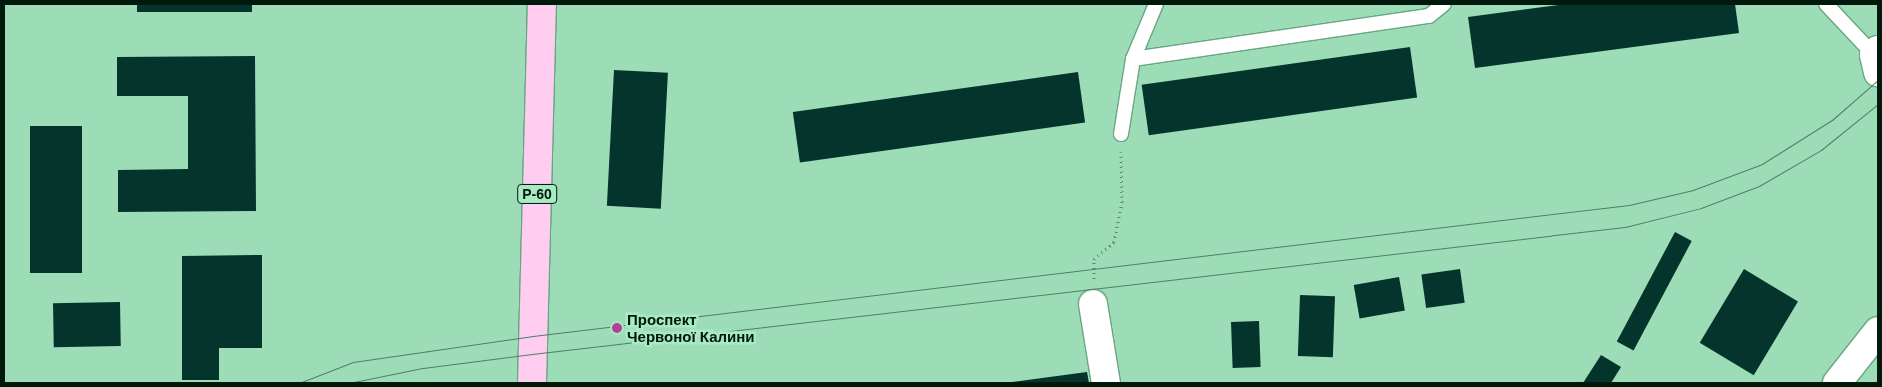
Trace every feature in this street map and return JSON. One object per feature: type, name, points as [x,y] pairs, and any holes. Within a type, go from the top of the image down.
[{"type":"main road","name":"Р-60","points":[[532,383],[542,4]]},
{"type":"street","points":[[1094,304],[1106,383]]},
{"type":"street","points":[[1837,383],[1878,330]]},
{"type":"lane","points":[[1121,134],[1133,59],[1156,4]]},
{"type":"lane","points":[[1133,59],[1429,16],[1444,4]]},
{"type":"lane","points":[[1826,4],[1877,59]]},
{"type":"path","points":[[1094,304],[1094,258],[1114,242],[1122,202],[1121,134]]},
{"type":"building","points":[[137,4],[252,4],[252,12],[137,12]]},
{"type":"building","points":[[1566,4],[1735,4],[1739,33],[1475,68],[1468,17]]},
{"type":"building","points":[[1410,47],[1417,98],[1149,135],[1142,85]]},
{"type":"building","points":[[255,56],[256,211],[118,212],[118,170],[188,169],[188,96],[117,96],[117,57]]},
{"type":"building","points":[[614,70],[668,73],[661,209],[607,206]]},
{"type":"building","points":[[1078,72],[1085,123],[800,163],[793,112]]},
{"type":"building","points":[[30,126],[82,126],[82,273],[30,273]]},
{"type":"building","points":[[1675,232],[1692,241],[1634,350],[1617,341]]},
{"type":"building","points":[[262,255],[262,348],[219,348],[219,380],[182,380],[182,256]]},
{"type":"building","points":[[1460,269],[1465,303],[1426,308],[1421,274]]},
{"type":"building","points":[[1744,269],[1798,301],[1754,375],[1700,343]]},
{"type":"building","points":[[1399,277],[1405,310],[1360,318],[1354,285]]},
{"type":"building","points":[[1300,295],[1335,296],[1333,357],[1298,356]]},
{"type":"building","points":[[120,302],[121,346],[54,347],[53,303]]},
{"type":"building","points":[[1259,321],[1261,367],[1233,368],[1231,322]]},
{"type":"building","points":[[1601,355],[1621,367],[1611,383],[1583,383]]},
{"type":"building","points":[[1087,372],[1089,383],[1012,383],[1012,382]]},
{"type":"tram line","points":[[299,383],[353,362],[533,336],[1629,205],[1693,190],[1762,164],[1832,120],[1878,80]]},
{"type":"tram line","points":[[349,383],[423,368],[532,354],[1625,227],[1701,208],[1759,186],[1821,150],[1878,104]]},
{"type":"place","name":"Проспект Червоної Калини","points":[[617,328]]}]
